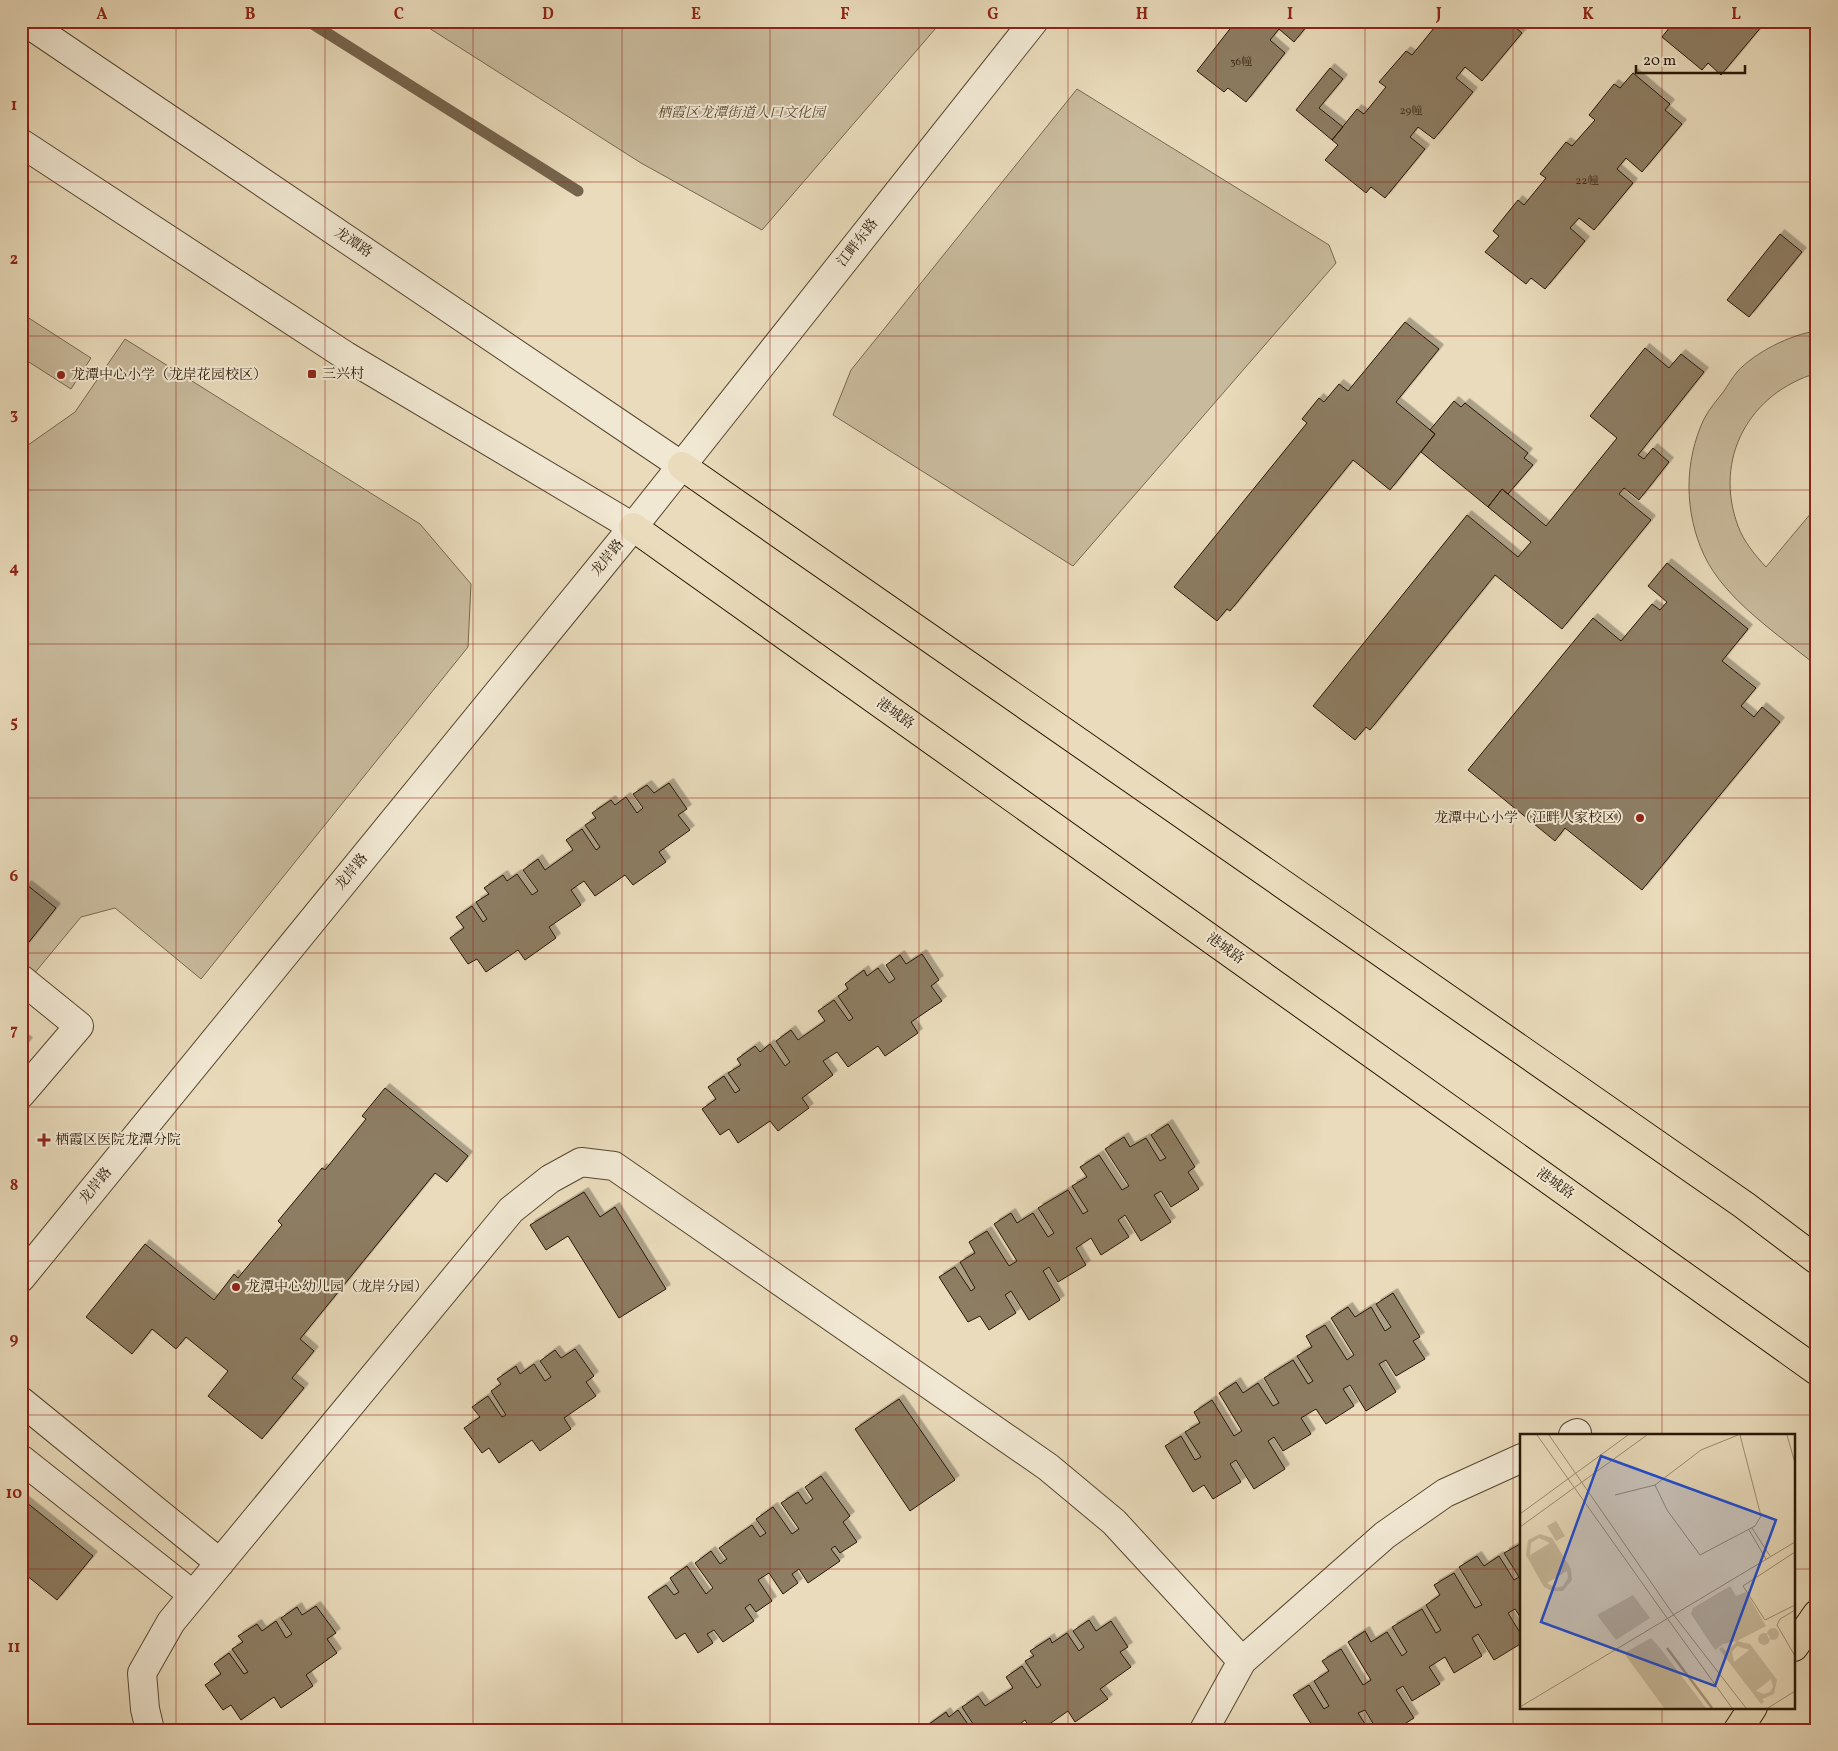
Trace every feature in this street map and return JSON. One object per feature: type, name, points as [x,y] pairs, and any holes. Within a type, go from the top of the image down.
[{"type":"main road","points":[[682,466],[1744,1205],[1817,1260]]},
{"type":"main road","name":"港城路","points":[[633,527],[1817,1371]]},
{"type":"main road","points":[[1796,1644],[1817,1614]]},
{"type":"main road","points":[[1738,1730],[1752,1708]]},
{"type":"street","name":"龙潭路","points":[[24,21],[682,466]]},
{"type":"street","name":"江畔东路","points":[[682,466],[1034,21]]},
{"type":"street","points":[[21,143],[346,356],[633,527]]},
{"type":"street","name":"龙岸路","points":[[21,1278],[682,466]]},
{"type":"street","points":[[21,979],[78,1026],[21,1094]]},
{"type":"street","points":[[150,1730],[145,1708],[142,1673],[171,1622],[511,1210],[550,1179],[581,1162],[614,1166],[1048,1467],[1114,1522],[1242,1661]]},
{"type":"street","points":[[21,1400],[220,1563]]},
{"type":"street","points":[[21,1459],[193,1595]]},
{"type":"street","points":[[1204,1730],[1242,1661],[1384,1535],[1445,1493],[1520,1459]]},
{"type":"green space","name":"栖霞区龙潭街道人口文化园","points":[[418,21],[942,21],[762,230],[641,163]]},
{"type":"green space","points":[[1077,89],[1329,245],[1336,263],[1073,566],[833,415],[851,370]]},
{"type":"green space","points":[[21,313],[91,358],[71,389],[21,357]]},
{"type":"green space","points":[[1817,331],[1817,373],[1793,383],[1772,396],[1756,413],[1743,432],[1734,453],[1730,477],[1731,501],[1740,532],[1766,567],[1817,506],[1817,666],[1754,616],[1725,587],[1713,571],[1697,539],[1690,504],[1689,487],[1690,469],[1697,435],[1704,419],[1737,372],[1763,351],[1785,340]]},
{"type":"green space","points":[[125,339],[420,524],[471,584],[468,647],[201,979],[115,908],[81,917],[33,975],[21,966],[21,450],[75,412]]},
{"type":"building","points":[[1228,21],[1311,21],[1294,42],[1279,29],[1270,40],[1285,53],[1246,102],[1228,88],[1224,92],[1197,71],[1233,25]]},
{"type":"building","points":[[1430,21],[1508,21],[1522,33],[1482,81],[1465,67],[1456,78],[1473,92],[1434,139],[1418,127],[1410,137],[1425,149],[1385,198],[1371,187],[1366,193],[1325,160],[1338,145],[1332,140],[1357,109],[1364,114],[1386,87],[1379,82],[1406,51],[1412,55],[1434,28],[1428,24]]},
{"type":"building","points":[[1542,21],[1557,21],[1551,28]]},
{"type":"building","points":[[1670,21],[1756,21],[1762,26],[1721,75],[1708,63],[1702,70],[1662,37],[1673,23]]},
{"type":"building","points":[[1330,68],[1343,79],[1319,108],[1343,127],[1332,140],[1296,110]]},
{"type":"building","points":[[1633,73],[1670,104],[1665,110],[1682,124],[1642,172],[1626,158],[1617,169],[1633,183],[1594,230],[1579,218],[1570,228],[1585,241],[1545,289],[1531,278],[1526,284],[1485,252],[1499,236],[1493,231],[1518,200],[1524,205],[1546,178],[1540,174],[1566,142],[1572,146],[1595,120],[1589,115],[1614,84],[1620,88]]},
{"type":"building","points":[[1780,234],[1802,252],[1749,317],[1727,300]]},
{"type":"building","points":[[1405,322],[1439,349],[1396,402],[1435,434],[1390,490],[1353,460],[1230,611],[1227,609],[1217,621],[1174,587],[1307,423],[1302,419],[1319,398],[1324,402],[1339,384],[1348,391]]},
{"type":"building","points":[[1645,348],[1669,368],[1681,354],[1704,372],[1638,455],[1644,459],[1653,448],[1669,462],[1639,500],[1624,488],[1619,494],[1651,520],[1562,629],[1495,575],[1370,730],[1366,727],[1355,740],[1313,706],[1467,515],[1518,557],[1531,542],[1488,507],[1502,489],[1546,526],[1617,438],[1590,416]]},
{"type":"building","points":[[1454,401],[1461,407],[1465,403],[1528,453],[1524,458],[1533,465],[1508,494],[1502,489],[1488,507],[1421,452],[1435,434],[1430,430]]},
{"type":"building","points":[[1667,563],[1748,629],[1722,661],[1756,688],[1741,706],[1754,717],[1762,707],[1780,722],[1642,890],[1565,828],[1555,841],[1468,770],[1593,618],[1621,641],[1652,604],[1660,610],[1667,602],[1648,586]]},
{"type":"building","points":[[669,783],[687,809],[678,815],[690,830],[659,852],[666,862],[633,885],[625,875],[595,896],[584,881],[571,890],[581,905],[549,927],[556,938],[525,960],[518,950],[486,972],[477,959],[468,964],[450,938],[464,928],[456,917],[472,906],[483,922],[487,919],[476,902],[489,894],[484,888],[503,875],[507,881],[517,874],[532,895],[538,891],[523,870],[538,859],[545,870],[573,850],[566,840],[582,829],[596,850],[600,847],[585,825],[596,818],[592,813],[611,800],[615,805],[626,797],[637,813],[643,808],[633,794],[647,785],[654,793]]},
{"type":"building","points":[[27,885],[56,908],[21,952],[21,891]]},
{"type":"building","points":[[922,954],[939,980],[931,986],[942,1001],[911,1022],[918,1033],[885,1056],[878,1046],[848,1067],[837,1052],[823,1061],[833,1075],[802,1098],[809,1108],[778,1131],[770,1121],[738,1143],[729,1129],[720,1135],[702,1109],[716,1099],[708,1087],[724,1076],[735,1093],[740,1090],[728,1073],[741,1065],[737,1059],[755,1046],[760,1052],[770,1044],[785,1066],[790,1062],[776,1041],[791,1030],[798,1040],[825,1021],[818,1011],[834,1000],[849,1021],[853,1018],[838,996],[848,989],[845,984],[864,970],[867,976],[878,968],[889,983],[895,979],[886,965],[900,955],[906,964]]},
{"type":"building","points":[[21,1037],[28,1042],[21,1051]]},
{"type":"building","points":[[385,1088],[468,1156],[447,1182],[435,1173],[300,1339],[314,1351],[292,1378],[304,1388],[262,1439],[208,1396],[228,1371],[186,1337],[176,1349],[152,1329],[132,1354],[86,1317],[145,1244],[214,1300],[234,1274],[238,1278],[282,1225],[278,1221],[322,1168],[325,1170],[366,1119],[362,1116]]},
{"type":"building","points":[[1168,1124],[1195,1167],[1188,1172],[1199,1189],[1171,1207],[1161,1191],[1154,1195],[1171,1222],[1141,1241],[1125,1215],[1118,1220],[1129,1237],[1101,1255],[1091,1238],[1076,1248],[1086,1265],[1058,1282],[1049,1267],[1043,1271],[1060,1300],[1029,1320],[1011,1291],[1005,1295],[1016,1313],[989,1330],[980,1316],[968,1322],[939,1277],[955,1267],[971,1291],[975,1288],[960,1262],[975,1253],[969,1242],[987,1231],[1009,1266],[1017,1261],[994,1224],[1011,1213],[1017,1223],[1033,1213],[1048,1237],[1054,1233],[1038,1208],[1068,1190],[1083,1214],[1088,1211],[1072,1186],[1087,1177],[1080,1167],[1099,1155],[1122,1190],[1129,1186],[1105,1149],[1124,1137],[1130,1147],[1146,1138],[1160,1161],[1166,1158],[1151,1135]]},
{"type":"building","points":[[584,1192],[600,1217],[615,1207],[666,1289],[619,1318],[568,1236],[546,1250],[530,1225]]},
{"type":"building","points":[[1393,1293],[1420,1337],[1413,1341],[1425,1359],[1396,1376],[1386,1360],[1379,1364],[1396,1392],[1366,1411],[1350,1385],[1343,1389],[1354,1406],[1326,1424],[1316,1409],[1301,1418],[1311,1434],[1283,1451],[1274,1437],[1268,1441],[1285,1469],[1254,1489],[1236,1460],[1230,1464],[1241,1482],[1213,1499],[1204,1485],[1193,1492],[1165,1446],[1181,1436],[1195,1460],[1201,1457],[1185,1432],[1200,1423],[1194,1412],[1212,1400],[1234,1436],[1242,1431],[1219,1393],[1236,1382],[1243,1393],[1258,1383],[1273,1406],[1279,1403],[1264,1378],[1293,1360],[1308,1384],[1313,1381],[1297,1356],[1312,1347],[1306,1336],[1325,1325],[1347,1360],[1354,1355],[1331,1318],[1348,1307],[1355,1317],[1371,1307],[1385,1331],[1391,1327],[1376,1304]]},
{"type":"building","points":[[575,1349],[594,1376],[586,1382],[596,1396],[564,1418],[571,1429],[540,1451],[532,1440],[499,1463],[489,1448],[482,1453],[464,1428],[480,1417],[472,1407],[488,1396],[502,1417],[506,1415],[491,1391],[501,1384],[497,1379],[516,1366],[520,1374],[534,1364],[545,1381],[551,1377],[540,1361],[555,1350],[561,1358]]},
{"type":"building","points":[[899,1399],[955,1480],[910,1511],[855,1429]]},
{"type":"building","points":[[821,1476],[850,1516],[843,1522],[857,1542],[840,1553],[835,1546],[831,1549],[840,1561],[808,1583],[799,1569],[792,1574],[798,1583],[783,1594],[769,1573],[758,1580],[772,1601],[756,1612],[750,1604],[745,1608],[754,1621],[723,1642],[714,1630],[707,1634],[713,1643],[698,1653],[685,1633],[676,1639],[648,1597],[666,1585],[674,1595],[679,1592],[670,1578],[687,1566],[706,1594],[713,1588],[695,1563],[711,1551],[720,1564],[727,1559],[719,1548],[752,1525],[760,1537],[766,1533],[756,1519],[773,1507],[792,1534],[799,1529],[781,1503],[798,1492],[806,1504],[813,1499],[805,1487]]},
{"type":"building","points":[[21,1498],[93,1556],[57,1600],[21,1571]]},
{"type":"building","points":[[1520,1544],[1520,1617],[1515,1609],[1508,1613],[1520,1633],[1520,1644],[1494,1660],[1478,1634],[1472,1638],[1482,1656],[1454,1673],[1445,1657],[1429,1667],[1440,1684],[1412,1701],[1403,1686],[1396,1690],[1414,1718],[1395,1730],[1377,1730],[1365,1710],[1358,1713],[1369,1730],[1315,1730],[1293,1695],[1309,1685],[1324,1709],[1329,1706],[1314,1681],[1329,1671],[1322,1661],[1341,1649],[1363,1685],[1371,1680],[1348,1642],[1365,1631],[1371,1642],[1387,1632],[1402,1656],[1407,1652],[1392,1627],[1422,1609],[1436,1633],[1441,1630],[1426,1605],[1440,1595],[1434,1585],[1454,1573],[1475,1608],[1482,1605],[1459,1567],[1477,1556],[1484,1566],[1499,1556],[1514,1580],[1519,1577],[1504,1553]]},
{"type":"building","points":[[316,1606],[336,1633],[327,1639],[337,1653],[306,1675],[313,1686],[281,1708],[274,1697],[241,1720],[231,1705],[223,1710],[205,1685],[221,1674],[214,1664],[229,1653],[244,1674],[248,1672],[232,1649],[243,1642],[238,1636],[257,1624],[262,1631],[276,1621],[286,1638],[292,1634],[281,1618],[297,1607],[302,1615]]},
{"type":"building","points":[[1089,1620],[1096,1631],[1111,1621],[1128,1647],[1120,1652],[1131,1667],[1100,1689],[1108,1699],[1075,1722],[1068,1711],[1041,1730],[1031,1730],[1025,1720],[1012,1730],[977,1730],[962,1707],[978,1696],[985,1706],[1013,1688],[1006,1677],[1022,1666],[1037,1688],[1041,1685],[1025,1661],[1034,1656],[1030,1651],[1050,1638],[1052,1643],[1067,1633],[1079,1651],[1084,1647],[1073,1631]]},
{"type":"building","points":[[958,1710],[972,1730],[927,1730],[925,1727],[946,1712],[949,1717]]},
{"type":"waterway","points":[[308,21],[578,191]]},
{"type":"place","name":"三兴村","points":[[312,374]]},
{"type":"place","name":"龙潭中心小学（龙岸花园校区）","points":[[61,375]]},
{"type":"place","name":"龙潭中心小学（江畔人家校区）","points":[[1640,818]]},
{"type":"place","name":"栖霞区医院龙潭分院","points":[[44,1140]]},
{"type":"place","name":"龙潭中心幼儿园（龙岸分园）","points":[[236,1287]]}]
